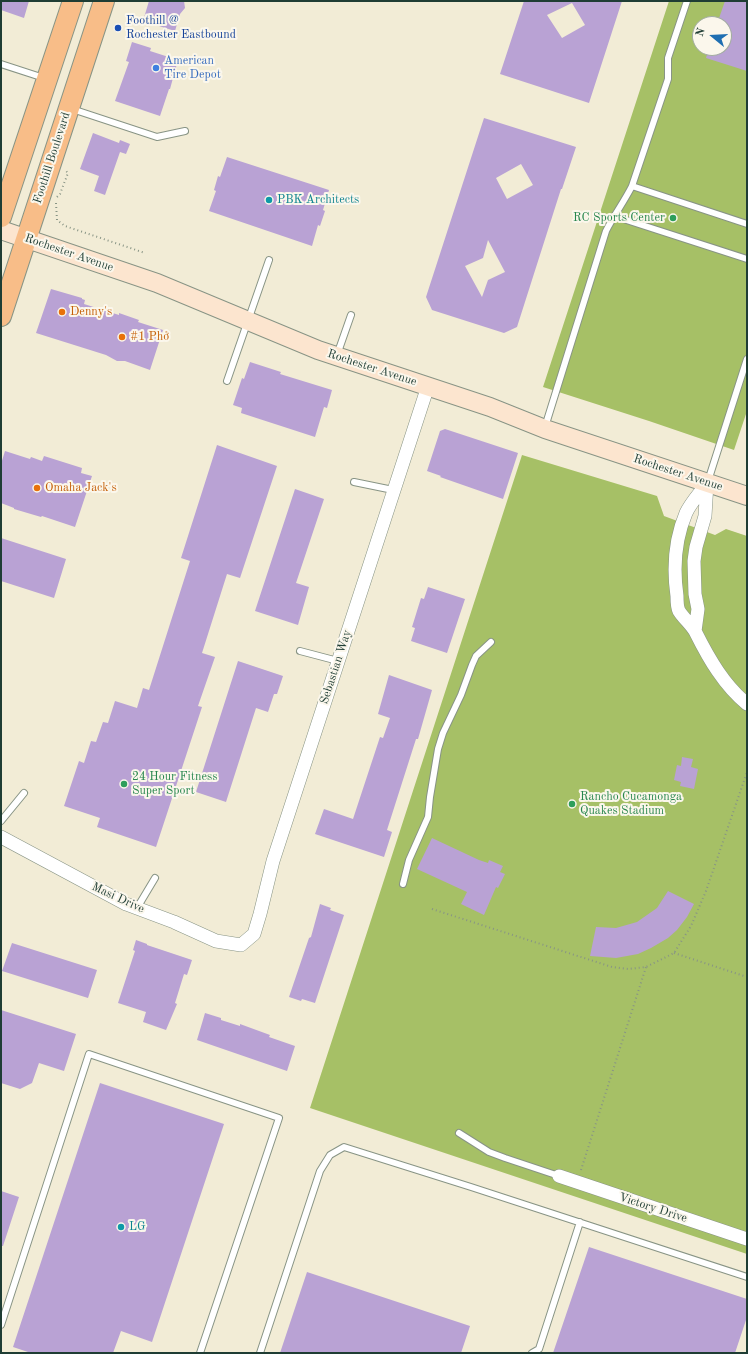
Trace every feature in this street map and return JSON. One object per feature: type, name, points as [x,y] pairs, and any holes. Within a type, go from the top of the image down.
[{"type":"main road","points":[[1,217],[73,1]]},
{"type":"main road","name":"Foothill Boulevard","points":[[1,316],[104,1]]},
{"type":"main road","name":"Rochester Avenue","points":[[1,230],[157,283],[318,350],[490,407],[545,429],[747,496]]},
{"type":"street","name":"Sebastian Way","points":[[241,945],[254,934],[273,861],[428,386]]},
{"type":"street","points":[[707,483],[687,511],[676,550],[675,584],[679,610],[695,632],[712,664],[747,704]]},
{"type":"street","points":[[695,632],[698,608],[695,594],[694,561],[696,547],[705,516],[707,483]]},
{"type":"street","name":"Masi Drive","points":[[1,837],[126,904],[174,922],[216,941],[241,945]]},
{"type":"street","name":"Victory Drive","points":[[559,1176],[747,1239]]},
{"type":"lane","points":[[545,429],[606,231],[632,186],[668,79],[668,58],[687,1]]},
{"type":"lane","points":[[1,64],[47,79]]},
{"type":"lane","points":[[69,108],[157,137],[185,132]]},
{"type":"lane","points":[[632,186],[747,224]]},
{"type":"lane","points":[[614,216],[747,258]]},
{"type":"lane","points":[[228,381],[247,321],[269,260]]},
{"type":"lane","points":[[337,356],[351,315]]},
{"type":"lane","points":[[707,483],[747,359]]},
{"type":"lane","points":[[354,482],[393,490]]},
{"type":"lane","points":[[403,884],[409,860],[428,817],[438,749],[443,733],[462,695],[476,656],[491,642]]},
{"type":"lane","points":[[300,651],[338,661]]},
{"type":"lane","points":[[1,821],[24,793]]},
{"type":"lane","points":[[137,908],[155,878]]},
{"type":"lane","points":[[1,1325],[89,1054],[279,1118],[200,1353]]},
{"type":"lane","points":[[459,1133],[479,1146],[505,1158],[559,1176]]},
{"type":"lane","points":[[260,1353],[320,1171],[330,1155],[344,1147],[464,1184],[747,1276]]},
{"type":"lane","points":[[532,1353],[539,1349],[580,1222]]},
{"type":"path","points":[[63,164],[68,173],[60,194],[57,197],[55,206],[57,220],[65,226],[145,252]]},
{"type":"path","points":[[432,909],[612,967],[628,969],[646,967],[674,953],[691,926],[706,891],[747,772]]},
{"type":"path","points":[[674,953],[747,977]]},
{"type":"path","points":[[577,1182],[646,967]]},
{"type":"green space","name":"RC Sports Center","points":[[669,1],[747,1],[747,411],[734,450],[543,387]]},
{"type":"green space","points":[[522,455],[657,496],[664,516],[715,535],[726,529],[747,536],[747,1254],[310,1108]]},
{"type":"building","points":[[1,1],[29,1],[24,18],[1,10]]},
{"type":"building","points":[[149,1],[184,1],[185,8],[180,14],[175,31],[143,21]]},
{"type":"building","points":[[524,1],[622,1],[589,103],[500,74]],"holes":[[[572,3],[585,25],[562,38],[547,15]]]},
{"type":"building","points":[[725,1],[747,1],[747,71],[706,58],[707,56],[732,56],[732,16],[720,16]]},
{"type":"building","points":[[132,42],[151,48],[150,51],[178,60],[170,89],[160,116],[115,101],[129,62],[126,61]]},
{"type":"building","points":[[484,118],[576,147],[517,327],[504,333],[432,310],[426,297]],"holes":[[[521,164],[533,185],[507,199],[496,178]],[[488,240],[505,272],[488,280],[482,297],[465,266],[483,258]]]},
{"type":"building","points":[[93,133],[119,143],[120,140],[130,144],[126,154],[120,152],[105,195],[94,191],[99,176],[80,169]]},
{"type":"building","name":"PBK Architects","points":[[227,157],[329,190],[323,210],[325,211],[320,226],[318,225],[312,246],[209,211],[216,191],[214,190],[218,176],[220,177]]},
{"type":"building","points":[[51,289],[82,298],[85,300],[84,304],[119,315],[119,313],[139,320],[138,322],[163,330],[150,370],[125,361],[117,361],[106,355],[36,333]]},
{"type":"building","points":[[250,362],[281,372],[280,374],[332,390],[327,408],[324,407],[315,437],[241,413],[242,408],[233,405],[242,378],[244,379]]},
{"type":"building","points":[[445,429],[518,453],[503,499],[427,471],[440,431]]},
{"type":"building","points":[[217,445],[277,466],[240,578],[227,574],[202,653],[215,657],[198,706],[202,707],[156,847],[97,827],[100,818],[64,806],[79,761],[84,763],[91,741],[96,742],[103,722],[108,723],[115,701],[137,708],[143,688],[149,690],[190,561],[181,558]]},
{"type":"building","points":[[5,451],[30,459],[31,457],[42,461],[44,456],[82,468],[81,473],[92,476],[75,527],[42,516],[41,517],[14,509],[1,503],[1,464]]},
{"type":"building","points":[[295,489],[324,499],[296,583],[309,587],[298,625],[255,611]]},
{"type":"building","points":[[1,538],[66,559],[54,598],[1,581]]},
{"type":"building","points":[[428,587],[465,599],[447,653],[411,641],[415,628],[412,627],[421,598],[424,599]]},
{"type":"building","points":[[238,661],[283,676],[277,694],[274,694],[268,712],[256,708],[226,802],[196,792]]},
{"type":"building","points":[[389,675],[432,690],[418,739],[416,739],[387,830],[392,832],[384,857],[315,834],[324,809],[353,819],[380,737],[383,738],[390,718],[378,714]]},
{"type":"building","points":[[682,757],[693,759],[691,767],[698,769],[694,789],[680,786],[681,782],[674,780],[677,765],[681,766]]},
{"type":"building","points":[[432,838],[479,860],[488,863],[489,860],[503,866],[500,872],[505,874],[498,888],[496,887],[484,915],[461,904],[467,892],[417,869]]},
{"type":"building","points":[[668,891],[694,904],[687,917],[677,930],[668,938],[638,954],[616,958],[590,956],[596,927],[616,928],[637,922],[657,908]]},
{"type":"building","points":[[320,904],[331,908],[330,910],[344,915],[315,1003],[289,997],[309,938],[311,937]]},
{"type":"building","points":[[136,940],[192,960],[187,975],[184,974],[175,1003],[177,1004],[166,1030],[143,1022],[146,1012],[118,1003],[135,951],[133,950]]},
{"type":"building","points":[[12,943],[97,970],[88,998],[2,971]]},
{"type":"building","points":[[1,1010],[76,1034],[64,1071],[39,1063],[32,1083],[20,1089],[1,1083]]},
{"type":"building","points":[[205,1013],[221,1018],[221,1020],[240,1026],[240,1024],[270,1035],[269,1037],[295,1046],[287,1071],[197,1040]]},
{"type":"building","name":"LG","points":[[100,1083],[224,1124],[152,1342],[121,1331],[113,1353],[31,1353],[13,1347]]},
{"type":"building","points":[[1,1191],[19,1197],[3,1246],[1,1246]]},
{"type":"building","points":[[589,1247],[747,1299],[747,1317],[735,1353],[553,1353]]},
{"type":"building","points":[[307,1272],[470,1326],[461,1353],[280,1353]]},
{"type":"place","name":"Foothill @ Rochester Eastbound","points":[[118,28]]},
{"type":"place","name":"American Tire Depot","points":[[156,68]]},
{"type":"place","name":"PBK Architects","points":[[269,200]]},
{"type":"place","name":"RC Sports Center","points":[[673,218]]},
{"type":"place","name":"Denny's","points":[[62,312]]},
{"type":"place","name":"#1 Phở","points":[[122,337]]},
{"type":"place","name":"Omaha Jack's","points":[[37,488]]},
{"type":"place","name":"24 Hour Fitness Super Sport","points":[[124,784]]},
{"type":"place","name":"Rancho Cucamonga Quakes Stadium","points":[[572,804]]},
{"type":"place","name":"LG","points":[[121,1227]]}]
